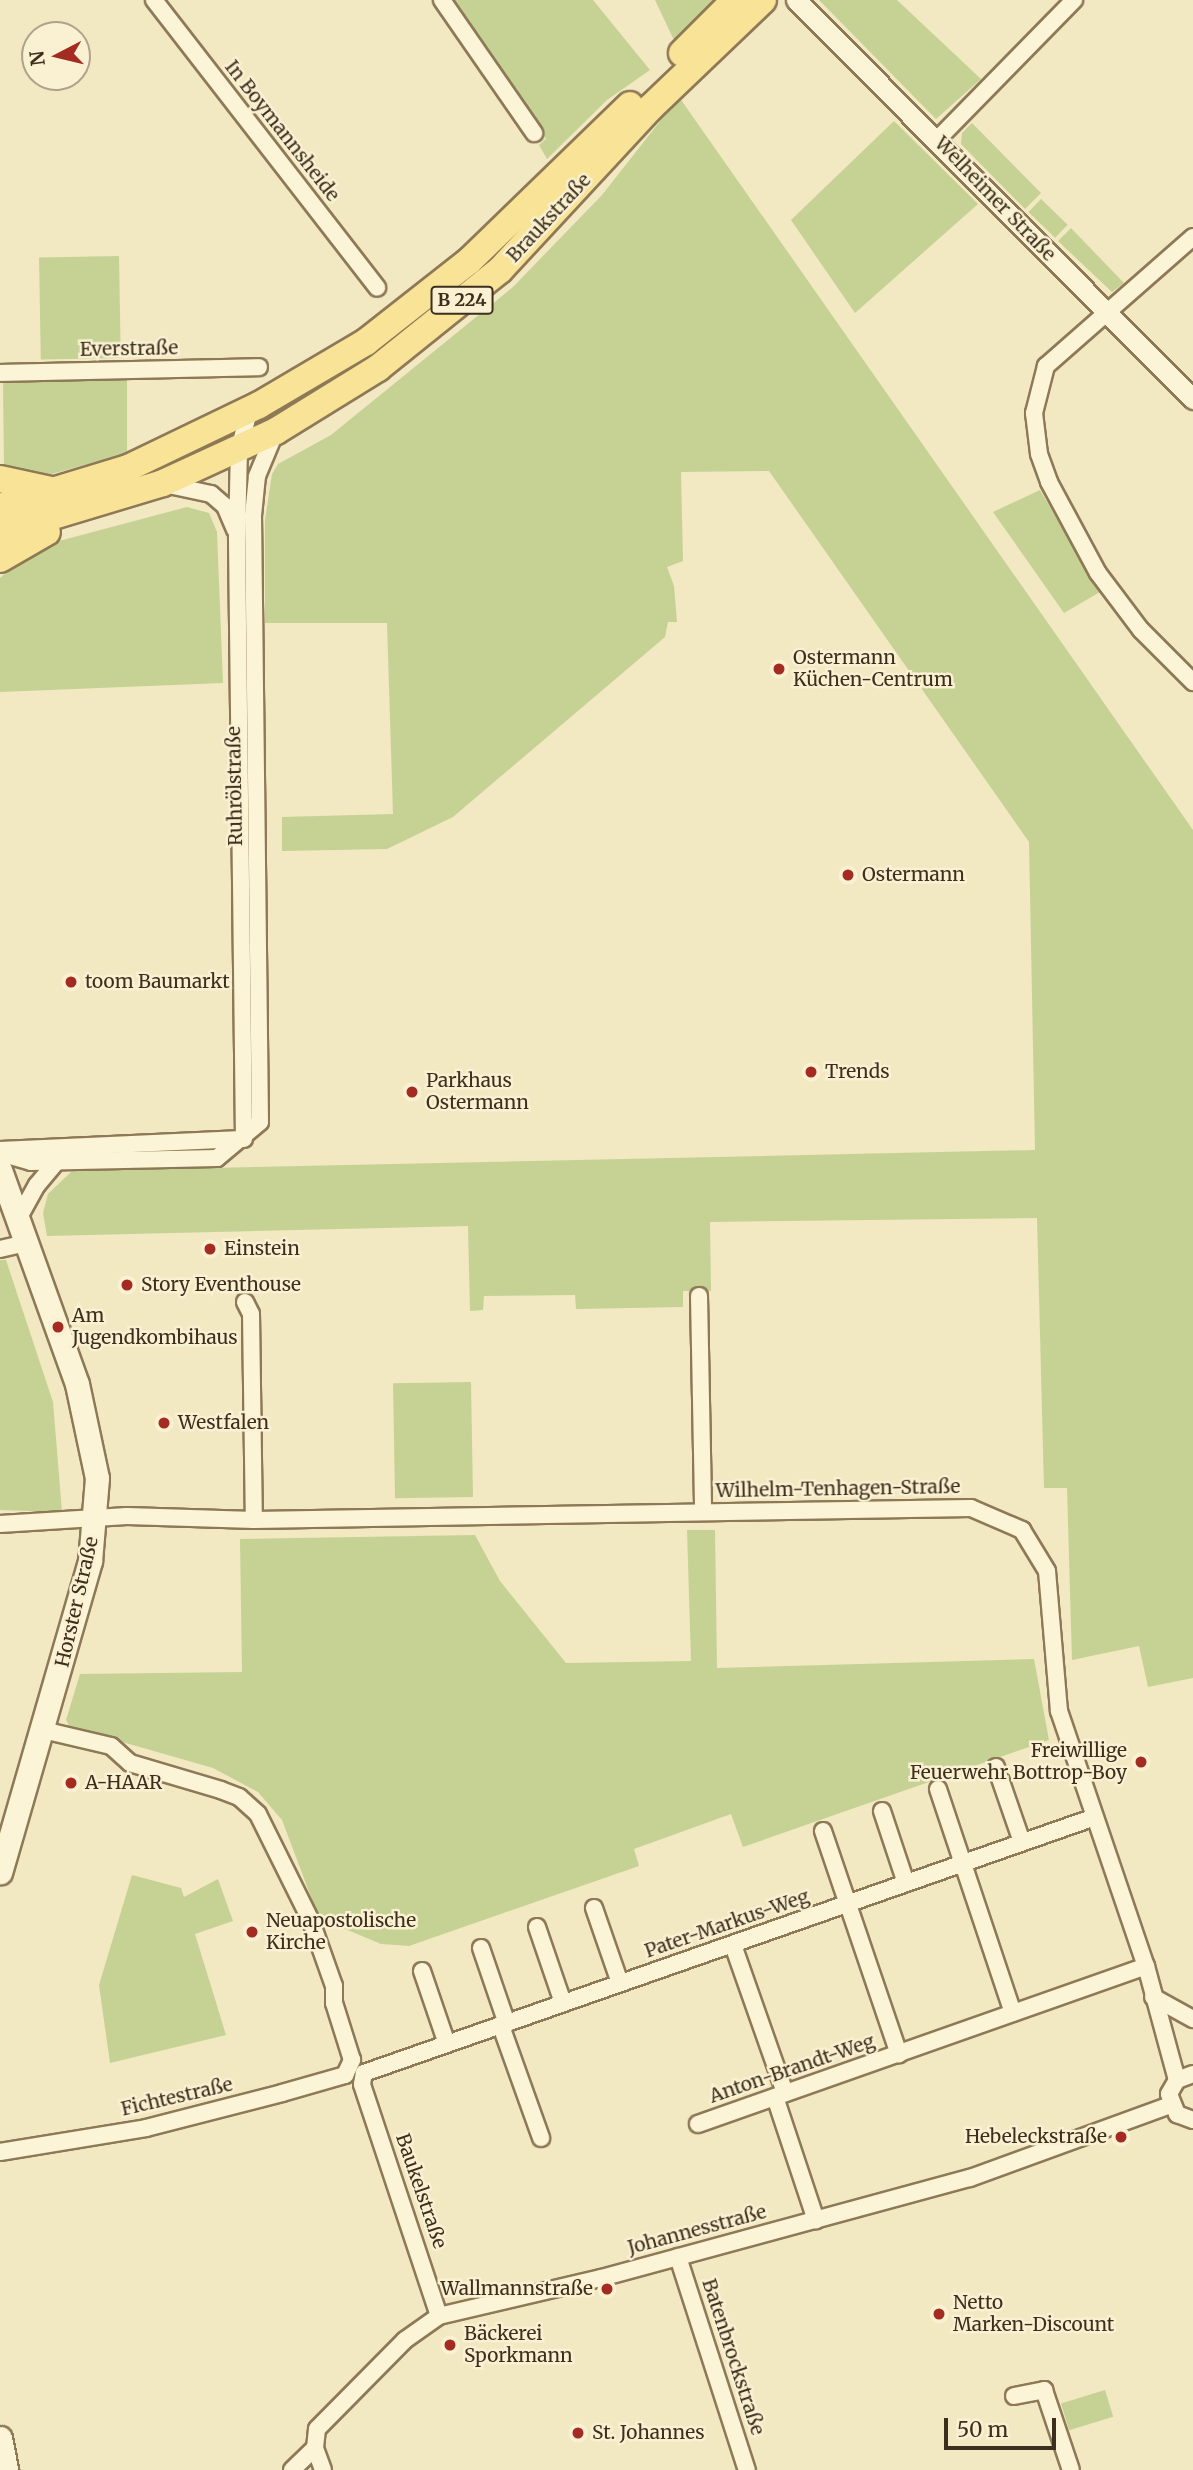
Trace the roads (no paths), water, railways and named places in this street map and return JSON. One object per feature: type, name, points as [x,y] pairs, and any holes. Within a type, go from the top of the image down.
[{"type":"main road","name":"Braukstraße","points":[[0,507],[128,468],[249,411],[366,342],[470,261],[735,0]]},
{"type":"main road","name":"Braukstraße","points":[[0,532],[85,510],[163,484],[276,431],[378,368],[500,270],[650,108],[763,0]]},
{"type":"main road","points":[[0,479],[56,491]]},
{"type":"main road","points":[[0,559],[85,510]]},
{"type":"main road","name":"Horster Straße","points":[[0,1170],[89,1420],[96,1468],[97,1519],[71,1636],[0,1872]]},
{"type":"main road","points":[[0,2438],[6,2470]]},
{"type":"street","name":"In Boymannsheide","points":[[154,0],[377,288]]},
{"type":"street","points":[[442,0],[534,133]]},
{"type":"street","name":"Welheimer Straße","points":[[796,0],[1193,399]]},
{"type":"street","points":[[937,140],[1074,0]]},
{"type":"street","points":[[1193,237],[1053,358],[1040,377],[1034,413],[1038,454],[1098,573],[1141,630],[1193,682]]},
{"type":"street","name":"Everstraße","points":[[0,373],[259,367]]},
{"type":"street","points":[[237,536],[239,450],[249,411]]},
{"type":"street","name":"Ruhrölstraße","points":[[0,1152],[31,1162],[217,1158],[244,1139],[260,1122],[253,516],[257,476],[276,431]]},
{"type":"street","points":[[163,484],[211,494],[225,506],[237,536]]},
{"type":"street","name":"Ruhrölstraße","points":[[237,536],[244,1139]]},
{"type":"street","name":"Ruhrölstraße","points":[[0,1152],[244,1139]]},
{"type":"street","points":[[18,1219],[37,1185],[57,1161]]},
{"type":"street","points":[[0,1249],[27,1243]]},
{"type":"street","name":"Wilhelm-Tenhagen-Straße","points":[[699,1296],[704,1512]]},
{"type":"street","points":[[244,1302],[251,1314],[254,1520]]},
{"type":"street","name":"Wilhelm-Tenhagen-Straße","points":[[0,1524],[97,1519],[254,1520],[971,1508],[1022,1530],[1047,1571],[1059,1711],[1092,1818],[1146,1966],[1177,2080]]},
{"type":"street","name":"Fichtestraße","points":[[0,2152],[146,2128],[270,2096],[345,2075],[352,2060],[334,2003],[334,1986],[311,1921],[258,1814],[239,1797],[130,1763],[111,1746],[43,1730]]},
{"type":"street","points":[[996,1768],[1022,1842]]},
{"type":"street","points":[[938,1789],[1013,2012]]},
{"type":"street","points":[[882,1811],[906,1883]]},
{"type":"street","name":"Pater-Markus-Weg","points":[[361,2079],[369,2070],[1092,1818]]},
{"type":"street","points":[[823,1830],[848,1904]]},
{"type":"street","name":"Anton-Brandt-Weg","points":[[848,1904],[899,2053]]},
{"type":"street","points":[[594,1908],[620,1983]]},
{"type":"street","points":[[537,1927],[563,2003]]},
{"type":"street","points":[[733,1945],[816,2220]]},
{"type":"street","points":[[481,1948],[541,2138]]},
{"type":"street","name":"Anton-Brandt-Weg","points":[[698,2124],[1146,1966]]},
{"type":"street","points":[[422,1971],[447,2044]]},
{"type":"street","points":[[1153,1997],[1193,2018]]},
{"type":"street","points":[[1193,2074],[1177,2080],[1169,2094],[1171,2105],[1182,2118],[1193,2120]]},
{"type":"street","name":"Baukelstraße","points":[[361,2079],[439,2316]]},
{"type":"street","name":"Johannesstraße","points":[[292,2470],[315,2448],[317,2429],[405,2340],[439,2316],[678,2257],[990,2172],[1171,2105]]},
{"type":"street","name":"Batenbrockstraße","points":[[678,2257],[747,2470]]},
{"type":"street","points":[[1014,2396],[1044,2389],[1071,2470]]},
{"type":"street","points":[[315,2448],[323,2470]]},
{"type":"place","name":"Ostermann Küchen-Centrum","points":[[779,669]]},
{"type":"place","name":"Ostermann","points":[[848,875]]},
{"type":"place","name":"toom Baumarkt","points":[[71,982]]},
{"type":"place","name":"Trends","points":[[811,1072]]},
{"type":"place","name":"Parkhaus Ostermann","points":[[412,1092]]},
{"type":"place","name":"Einstein","points":[[210,1249]]},
{"type":"place","name":"Story Eventhouse","points":[[127,1285]]},
{"type":"place","name":"Am Jugendkombihaus","points":[[58,1327]]},
{"type":"place","name":"Westfalen","points":[[164,1423]]},
{"type":"place","name":"Freiwillige Feuerwehr Bottrop-Boy","points":[[1141,1762]]},
{"type":"place","name":"A-HAAR","points":[[71,1783]]},
{"type":"place","name":"Neuapostolische Kirche","points":[[252,1932]]},
{"type":"place","name":"Hebeleckstraße","points":[[1121,2137]]},
{"type":"place","name":"Wallmannstraße","points":[[607,2289]]},
{"type":"place","name":"Netto Marken-Discount","points":[[939,2314]]},
{"type":"place","name":"Bäckerei Sporkmann","points":[[450,2345]]},
{"type":"place","name":"St. Johannes","points":[[578,2433]]}]
